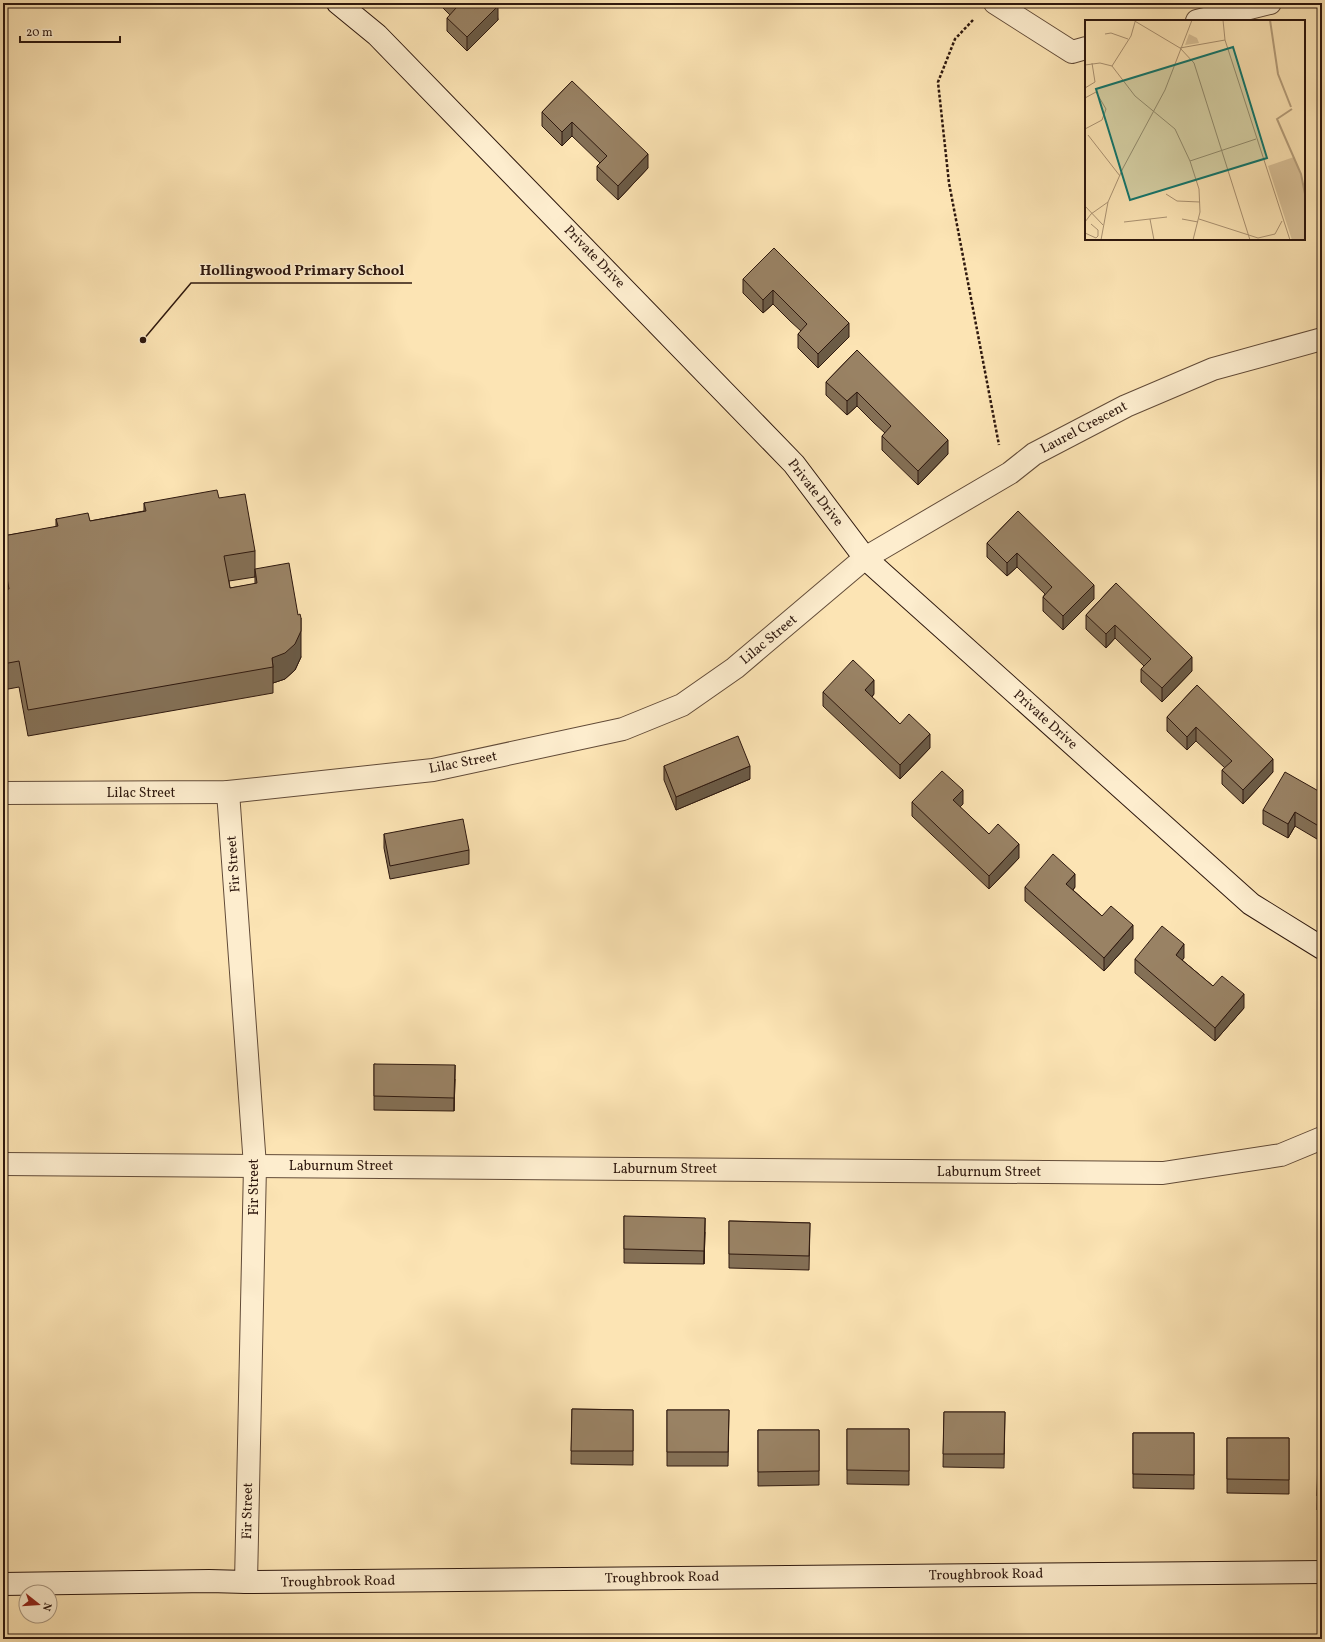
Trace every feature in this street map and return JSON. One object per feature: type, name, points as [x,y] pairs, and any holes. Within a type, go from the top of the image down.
[{"type":"street","name":"Private Drive","points":[[338,3],[377,35],[794,464],[865,558],[1251,904],[1322,948]]},
{"type":"street","points":[[995,3],[1072,52],[1085,48]]},
{"type":"street","points":[[1201,20],[1270,3]]},
{"type":"street","name":"Laurel Crescent","points":[[865,558],[1010,473],[1034,454],[1126,406],[1213,370],[1322,340]]},
{"type":"street","name":"Lilac Street","points":[[3,793],[228,792],[433,770],[624,729],[682,705],[736,668],[865,558]]},
{"type":"street","name":"Fir Street","points":[[228,792],[255,1166],[246,1582]]},
{"type":"street","name":"Laburnum Street","points":[[3,1164],[1163,1173],[1280,1155],[1322,1138]]},
{"type":"street","name":"Troughbrook Road","points":[[3,1584],[1322,1572]]},
{"type":"path","points":[[974,18],[955,39],[938,82],[950,191],[998,444],[1010,473]]},
{"type":"building","points":[[452,3],[495,3],[498,6],[467,37],[447,18],[456,8]]},
{"type":"building","points":[[572,81],[648,154],[618,186],[597,166],[607,156],[572,122],[562,132],[542,112]]},
{"type":"building","points":[[774,248],[849,323],[818,354],[798,334],[807,324],[773,290],[763,300],[743,279]]},
{"type":"building","points":[[857,350],[948,440],[918,471],[882,436],[891,426],[857,392],[847,401],[826,382]]},
{"type":"building","points":[[217,490],[219,498],[245,494],[255,551],[224,556],[230,588],[257,583],[255,569],[289,563],[298,615],[300,614],[301,618],[301,631],[295,644],[285,653],[272,658],[273,667],[28,710],[19,661],[3,664],[3,590],[9,589],[3,556],[3,536],[58,526],[56,519],[88,513],[90,521],[146,511],[144,503]]},
{"type":"building","points":[[1018,511],[1094,585],[1063,616],[1043,597],[1052,587],[1017,553],[1007,563],[987,543]]},
{"type":"building","points":[[1116,583],[1192,657],[1162,688],[1141,669],[1151,659],[1115,625],[1106,634],[1086,615]]},
{"type":"building","points":[[853,660],[874,680],[865,690],[900,724],[909,714],[930,734],[900,765],[823,692]]},
{"type":"building","points":[[1197,685],[1273,759],[1243,790],[1222,770],[1232,761],[1196,727],[1187,737],[1167,717]]},
{"type":"building","points":[[738,736],[750,766],[676,797],[664,766]]},
{"type":"building","points":[[942,771],[963,790],[953,800],[989,834],[998,824],[1019,844],[989,876],[912,802]]},
{"type":"building","points":[[1285,772],[1322,793],[1322,828],[1295,812],[1288,824],[1263,810]]},
{"type":"building","points":[[463,819],[469,850],[390,866],[384,834]]},
{"type":"building","points":[[1053,854],[1075,874],[1066,884],[1102,916],[1111,906],[1133,925],[1104,958],[1025,887]]},
{"type":"building","points":[[1162,926],[1184,944],[1176,955],[1213,986],[1222,976],[1244,994],[1215,1028],[1135,959]]},
{"type":"building","points":[[374,1064],[455,1065],[454,1098],[374,1096]]},
{"type":"building","points":[[624,1216],[705,1218],[704,1251],[624,1249]]},
{"type":"building","points":[[729,1221],[810,1223],[809,1256],[729,1254]]},
{"type":"building","points":[[572,1409],[633,1410],[633,1451],[571,1451]]},
{"type":"building","points":[[667,1410],[729,1410],[728,1452],[667,1452]]},
{"type":"building","points":[[944,1412],[1005,1412],[1004,1454],[943,1454]]},
{"type":"building","points":[[847,1429],[909,1429],[909,1471],[847,1470]]},
{"type":"building","points":[[758,1430],[819,1430],[819,1471],[758,1472]]},
{"type":"building","points":[[1133,1433],[1194,1433],[1194,1475],[1133,1474]]},
{"type":"building","points":[[1227,1438],[1289,1438],[1289,1480],[1227,1479]]},
{"type":"building","points":[[1318,1454],[1322,1454],[1322,1496],[1317,1496]]},
{"type":"place","name":"Hollingwood Primary School","points":[[143,340]]}]
